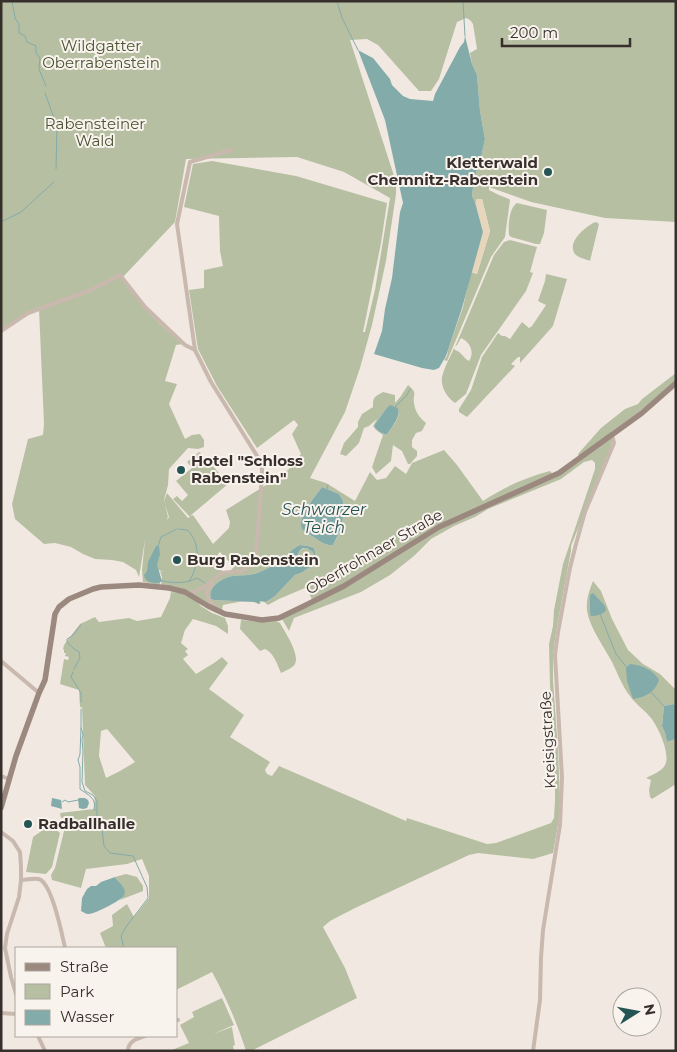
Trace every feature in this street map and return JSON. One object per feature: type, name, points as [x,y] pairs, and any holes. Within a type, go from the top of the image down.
[{"type":"main road","name":"Oberfrohnaer Straße","points":[[1,808],[16,756],[45,680],[55,614],[58,607],[69,599],[83,592],[101,587],[139,585],[185,592],[225,614],[262,620],[279,618],[344,586],[439,527],[559,473],[642,413],[676,383]]},
{"type":"street","points":[[221,612],[206,593],[213,581],[221,573],[242,571],[250,566],[254,560],[262,469],[259,459],[211,382],[195,350],[177,224],[190,162],[231,150]]},
{"type":"street","points":[[1,331],[28,313],[91,290],[120,275],[145,307],[185,345],[195,350]]},
{"type":"street","name":"Kreisigstraße","points":[[533,1051],[540,1000],[543,930],[562,800],[555,655],[576,544],[585,512],[614,443],[612,435]]},
{"type":"street","points":[[190,594],[213,581]]},
{"type":"street","points":[[1,661],[39,693]]},
{"type":"street","points":[[1,776],[10,779]]},
{"type":"street","points":[[1,832],[13,841],[20,852],[22,880],[5,948],[10,977],[15,991]]},
{"type":"street","points":[[22,880],[37,879],[44,882],[49,890],[65,947]]},
{"type":"street","points":[[1,1012],[15,1014]]},
{"type":"street","points":[[38,1037],[45,1051]]},
{"type":"street","points":[[128,1051],[130,1042],[142,1037]]},
{"type":"green space","points":[[1,1],[676,1],[676,222],[605,218],[531,202],[489,187],[489,190],[510,200],[505,237],[491,257],[447,361],[444,360],[463,307],[471,272],[477,274],[490,231],[482,199],[477,199],[477,202],[475,202],[472,196],[474,179],[485,139],[477,75],[470,53],[477,49],[473,24],[466,18],[457,22],[439,79],[431,91],[419,91],[378,45],[367,39],[350,40],[396,182],[396,194],[386,261],[372,325],[360,368],[345,412],[310,478],[326,483],[355,501],[370,472],[377,480],[386,478],[395,466],[406,474],[412,463],[444,450],[483,501],[507,487],[533,476],[550,471],[555,477],[580,461],[578,454],[601,428],[625,409],[638,404],[676,373],[676,380],[653,401],[611,432],[611,446],[571,546],[553,655],[560,799],[559,819],[553,853],[533,859],[478,853],[469,855],[330,921],[323,927],[345,968],[357,998],[251,1051],[246,1051],[231,1010],[212,972],[178,989],[178,947],[106,947],[100,933],[113,926],[112,915],[127,904],[134,917],[149,898],[149,876],[142,859],[127,864],[86,869],[81,888],[52,880],[51,875],[55,868],[65,827],[64,818],[61,818],[60,813],[94,809],[95,796],[85,785],[82,707],[80,707],[79,690],[60,684],[64,659],[68,660],[69,657],[65,656],[64,645],[80,624],[95,617],[99,622],[129,618],[137,621],[161,617],[171,592],[186,594],[212,613],[225,618],[228,634],[216,626],[193,619],[185,630],[181,643],[188,649],[185,651],[188,655],[183,659],[196,674],[222,657],[228,663],[209,689],[244,715],[230,737],[270,762],[265,770],[267,774],[272,776],[279,766],[406,821],[407,818],[487,844],[496,843],[551,823],[554,818],[555,751],[549,644],[563,564],[595,469],[595,463],[592,460],[584,462],[561,479],[488,509],[454,526],[431,539],[414,556],[390,575],[361,592],[294,618],[289,631],[282,619],[314,604],[308,591],[305,588],[268,605],[264,602],[275,596],[295,575],[313,565],[317,560],[314,548],[300,545],[262,571],[254,574],[232,576],[221,580],[212,588],[211,599],[248,602],[223,605],[222,610],[188,591],[161,585],[162,577],[160,571],[164,572],[159,570],[160,585],[143,582],[142,570],[145,540],[139,577],[136,570],[123,562],[95,559],[71,547],[55,543],[44,544],[15,519],[12,504],[28,439],[43,435],[44,424],[39,309],[28,313],[1,331]],"holes":[[[297,157],[344,172],[390,198],[375,290],[365,332],[363,332],[387,203],[296,176],[212,161],[193,164],[184,207],[219,216],[220,251],[223,266],[204,270],[204,288],[189,290],[198,349],[217,386],[257,448],[294,420],[298,425],[292,434],[301,454],[289,469],[226,510],[230,522],[229,528],[213,544],[193,515],[190,516],[228,484],[199,452],[187,462],[192,468],[176,481],[188,495],[182,501],[177,496],[173,499],[190,517],[188,518],[167,493],[164,501],[169,469],[188,448],[198,449],[204,447],[204,440],[200,434],[192,435],[185,439],[169,404],[177,384],[165,381],[176,345],[184,344],[161,325],[137,299],[122,278],[175,222],[186,159]],[[322,487],[339,494],[343,501],[344,512],[341,530],[333,545],[328,545],[308,534],[302,529],[301,525],[304,513]],[[220,552],[234,567],[230,571],[222,572],[218,554]],[[107,729],[135,762],[106,778],[99,756],[101,731]]]},
{"type":"green space","points":[[517,203],[547,210],[544,233],[540,244],[509,235],[512,209]]},
{"type":"green space","points":[[596,222],[599,224],[590,261],[575,254],[573,244],[583,230]]},
{"type":"green space","points":[[510,240],[537,247],[530,272],[533,273],[526,291],[481,355],[466,394],[455,403],[443,386],[444,370],[454,348],[469,361],[471,358],[471,348],[464,340],[461,338],[455,347],[494,255],[504,242]]},
{"type":"green space","points":[[546,274],[567,279],[553,326],[520,363],[520,357],[518,357],[511,364],[515,366],[467,417],[459,412],[459,409],[471,390],[482,357],[498,333],[510,339],[522,322],[529,328],[532,326],[546,305],[538,301]]},
{"type":"green space","points":[[408,385],[414,392],[414,403],[417,412],[426,423],[422,431],[416,433],[412,440],[412,447],[417,451],[417,456],[410,464],[408,464],[402,451],[393,445],[391,461],[376,474],[372,467],[383,435],[376,430],[373,426],[377,419],[364,428],[359,443],[346,456],[340,454],[344,443],[358,427],[362,414],[373,407],[376,396],[383,392],[395,395],[395,403]],"holes":[[[390,406],[395,407],[399,413],[395,423],[387,434],[384,434],[374,426]]]},
{"type":"green space","points":[[306,548],[312,550],[314,556],[312,562],[306,564],[300,562],[298,556],[300,550]]},
{"type":"green space","points":[[593,581],[601,591],[612,619],[628,650],[643,664],[660,674],[676,690],[676,706],[673,704],[664,706],[662,726],[667,742],[676,739],[676,784],[652,799],[649,790],[651,780],[646,778],[664,767],[666,760],[665,748],[654,722],[632,699],[591,624],[587,603]]},
{"type":"green space","points":[[241,620],[276,621],[280,623],[294,649],[295,664],[281,673],[271,653],[265,649],[260,651],[240,629]]},
{"type":"green space","points":[[50,825],[60,833],[52,867],[46,874],[26,872],[33,837]]},
{"type":"green space","points":[[126,874],[137,877],[143,886],[143,891],[120,900],[123,897],[123,887],[115,877]]},
{"type":"green space","points":[[222,998],[234,1025],[213,1034],[232,1027],[234,1051],[173,1051],[189,1043],[180,1025],[194,1017],[192,1012]]},
{"type":"sand","points":[[476,199],[482,199],[490,231],[477,274],[471,272],[483,232],[475,202]]},
{"type":"water","points":[[465,36],[472,64],[477,75],[485,139],[474,179],[472,196],[483,232],[462,308],[446,356],[439,368],[434,370],[374,354],[382,331],[392,278],[400,212],[403,203],[385,120],[358,50],[373,58],[390,79],[392,85],[403,96],[410,99],[433,101],[464,42]]},
{"type":"water","points":[[390,405],[397,408],[399,412],[393,426],[385,434],[374,426]]},
{"type":"water","name":"Schwarzer Teich","points":[[322,487],[339,494],[343,501],[344,512],[341,529],[333,545],[328,545],[306,533],[301,525],[304,513]]},
{"type":"water","points":[[300,545],[314,548],[317,560],[313,565],[295,575],[275,596],[266,602],[260,601],[259,604],[255,602],[211,599],[212,588],[221,580],[232,576],[258,573],[282,559]],"holes":[[[307,548],[313,552],[314,556],[310,563],[305,564],[299,560],[298,555],[301,549]]]},
{"type":"water","points":[[156,546],[159,546],[160,554],[157,565],[162,581],[152,583],[144,575]]},
{"type":"water","points":[[593,593],[605,606],[606,610],[604,613],[591,616],[590,595]]},
{"type":"water","points":[[630,664],[647,669],[654,673],[659,680],[655,688],[649,693],[633,699],[627,681],[626,668]]},
{"type":"water","points":[[673,704],[676,706],[676,739],[667,742],[662,726],[664,706]]},
{"type":"water","points":[[52,798],[61,800],[62,809],[51,806]]},
{"type":"water","points":[[79,798],[88,800],[87,808],[79,808]]},
{"type":"water","points":[[115,877],[125,891],[123,897],[93,913],[87,914],[81,911],[82,898],[87,889]]},
{"type":"waterway","points":[[12,1],[15,18],[19,24],[19,33],[25,36],[27,42],[36,46],[36,53],[40,58],[39,69],[46,86]]},
{"type":"waterway","points":[[337,1],[342,18],[358,50]]},
{"type":"waterway","points":[[463,1],[465,36]]},
{"type":"waterway","points":[[45,93],[57,126],[56,169]]},
{"type":"waterway","points":[[1,222],[21,212],[54,182]]},
{"type":"waterway","points":[[395,407],[407,395],[410,389]]},
{"type":"waterway","points":[[327,489],[328,485]]},
{"type":"waterway","points":[[158,546],[161,537],[177,529]]},
{"type":"waterway","points":[[179,529],[187,530],[195,541],[197,559],[189,582]]},
{"type":"waterway","points":[[162,581],[180,582],[197,578],[205,583]]},
{"type":"waterway","points":[[600,614],[616,654],[628,669]]},
{"type":"waterway","points":[[74,669],[80,658],[79,652],[67,642],[67,639],[81,625]]},
{"type":"waterway","points":[[73,672],[71,677],[81,693],[81,702]]},
{"type":"waterway","points":[[650,691],[664,706]]},
{"type":"waterway","points":[[81,709],[81,728],[83,734],[82,782],[85,791],[93,795],[97,801],[97,816],[102,829],[104,846],[110,853],[133,856],[147,887],[148,898],[121,936],[124,947]]},
{"type":"waterway","points":[[81,728],[78,760],[80,767],[80,789],[93,799],[96,811]]},
{"type":"waterway","points":[[62,802],[65,800],[68,802],[78,800]]},
{"type":"place","name":"Kletterwald Chemnitz-Rabenstein","points":[[548,172]]},
{"type":"place","name":"Hotel \"Schloss Rabenstein\"","points":[[181,470]]},
{"type":"place","name":"Burg Rabenstein","points":[[177,560]]},
{"type":"place","name":"Radballhalle","points":[[28,824]]},
{"type":"park label","name":"Wildgatter Oberrabenstein","points":[[101,54]]},
{"type":"park label","name":"Rabensteiner Wald","points":[[95,132]]}]
